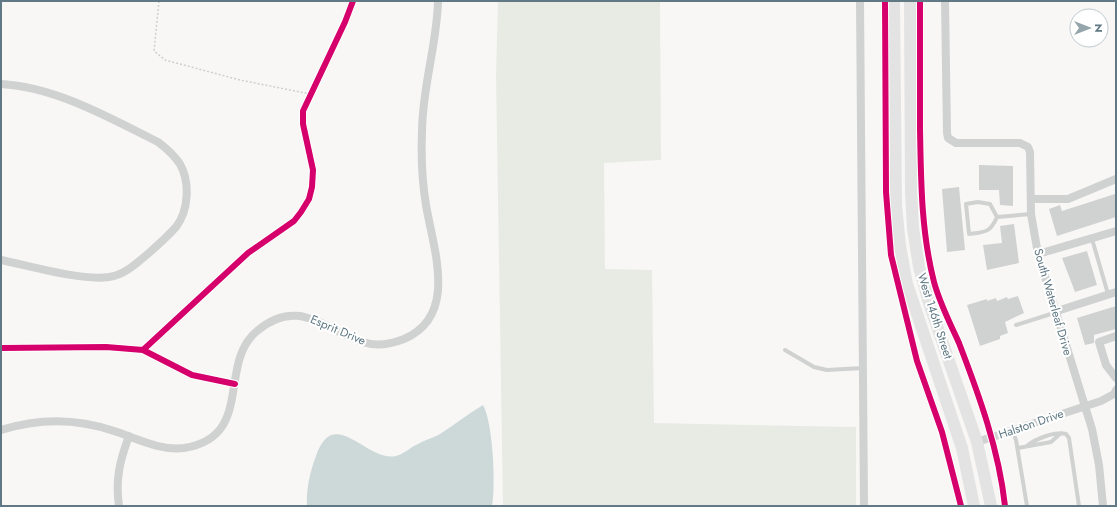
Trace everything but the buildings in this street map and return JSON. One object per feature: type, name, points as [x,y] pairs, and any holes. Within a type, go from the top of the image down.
[{"type":"main road","name":"West 146th Street","points":[[894,1],[896,205],[900,246],[907,284],[959,441],[968,473],[974,506]]},
{"type":"main road","name":"West 146th Street","points":[[910,1],[911,192],[913,228],[919,267],[929,303],[977,442],[990,506]]},
{"type":"street","name":"Esprit Drive","points":[[1,430],[37,421],[65,421],[94,425],[166,448],[194,446],[214,434],[221,427],[231,408],[241,351],[254,333],[265,324],[290,316],[312,318],[362,342],[378,345],[397,342],[408,337],[426,322],[434,309],[440,282],[425,203],[421,162],[422,127],[438,1]]},
{"type":"street","points":[[860,1],[864,506]]},
{"type":"street","name":"South Waterleaf Drive","points":[[945,1],[946,128],[948,138],[960,144],[1024,144],[1030,152],[1031,214],[1038,254],[1054,312],[1092,429],[1099,465],[1103,506]]},
{"type":"street","points":[[1,84],[21,87],[69,99],[158,142],[170,151],[180,164],[187,188],[183,212],[176,226],[136,264],[122,273],[111,277],[90,278],[1,260]]},
{"type":"street","points":[[1031,199],[1068,199],[1116,180]]},
{"type":"street","points":[[1038,254],[1116,231]]},
{"type":"street","points":[[1054,312],[1112,294]]},
{"type":"street","points":[[1116,336],[1099,342],[1106,365],[1116,378]]},
{"type":"street","name":"Halston Drive","points":[[977,442],[1101,401],[1114,394],[1116,390]]},
{"type":"street","points":[[119,506],[116,484],[118,472],[129,436]]},
{"type":"lane","points":[[978,202],[990,204],[997,217],[991,228],[986,231],[969,234],[966,204],[978,202]]},
{"type":"lane","points":[[997,217],[1031,214]]},
{"type":"lane","points":[[1092,239],[1112,294]]},
{"type":"lane","points":[[1016,325],[1054,312]]},
{"type":"lane","points":[[785,350],[814,367],[827,370],[863,368]]},
{"type":"lane","points":[[1012,430],[1018,448],[1027,506]]},
{"type":"lane","points":[[1018,448],[1051,442],[1062,433],[1069,438],[1079,506]]},
{"type":"path","points":[[159,1],[154,51],[165,60],[309,96],[314,87]]},
{"type":"shaded area","points":[[498,1],[660,1],[661,160],[604,163],[605,269],[652,270],[654,423],[856,427],[856,506],[503,506],[496,76]]},
{"type":"shaded area","points":[[483,405],[489,425],[493,454],[494,484],[492,506],[307,506],[310,474],[316,456],[323,441],[332,435],[342,435],[374,452],[385,456],[396,456],[402,454],[415,445],[440,434]]},
{"type":"cycle path","points":[[143,350],[248,253],[294,221],[309,199],[312,187],[313,170],[303,124],[303,111],[345,22],[353,1]]},
{"type":"cycle path","points":[[885,1],[886,192],[891,255],[917,361],[942,432],[961,506]]},
{"type":"cycle path","points":[[920,1],[920,128],[922,205],[926,244],[936,290],[959,343],[987,423],[998,464],[1005,506]]},
{"type":"cycle path","points":[[1,348],[106,347],[143,350],[192,375],[235,384]]}]
